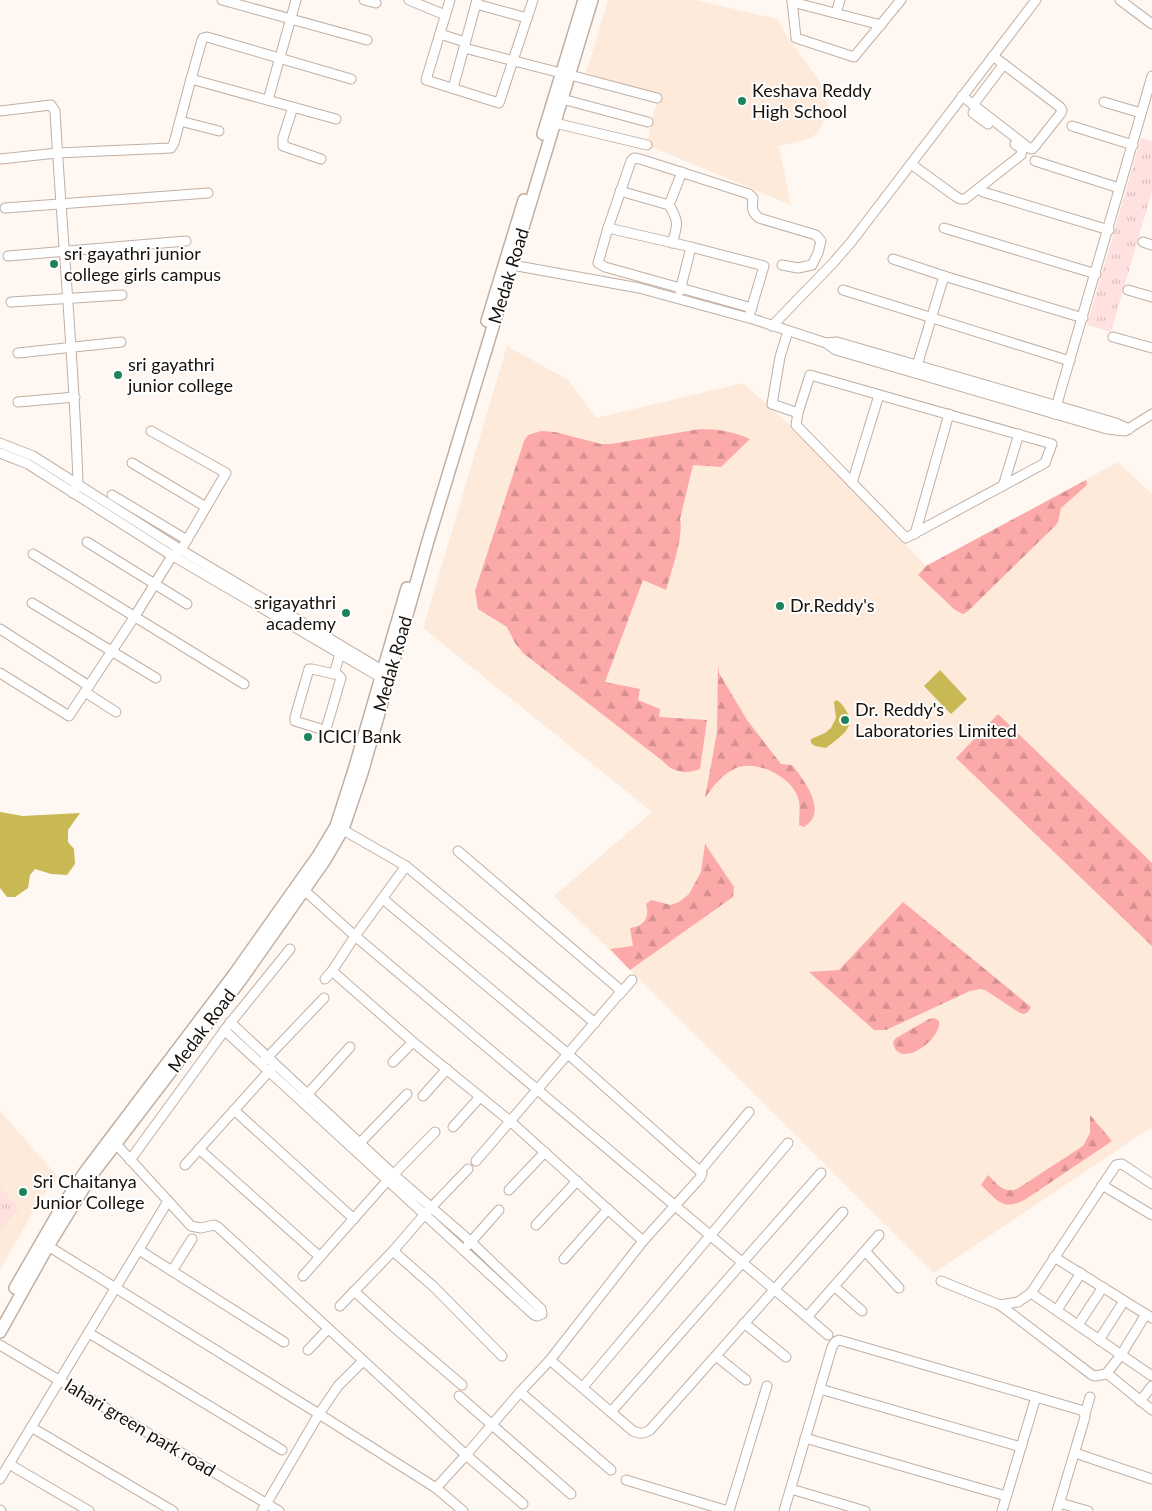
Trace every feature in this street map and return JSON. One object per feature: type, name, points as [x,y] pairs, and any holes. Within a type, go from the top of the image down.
[{"type":"main road","name":"Medak Road","points":[[0,1332],[48,1246],[91,1176],[213,1016],[325,860],[362,772],[492,317],[512,265],[562,100],[566,74],[584,0]]},
{"type":"main road","name":"Medak Road","points":[[0,1316],[41,1242],[85,1172],[233,976],[339,827],[381,673],[566,74],[592,0]]},
{"type":"street","points":[[222,0],[367,40]]},
{"type":"street","points":[[268,100],[296,0]]},
{"type":"street","points":[[364,0],[376,3]]},
{"type":"street","points":[[409,0],[419,2],[445,15]]},
{"type":"street","points":[[450,0],[426,80],[499,103],[533,0]]},
{"type":"street","points":[[836,13],[840,0]]},
{"type":"street","points":[[881,25],[792,1],[796,38],[851,57],[856,56],[881,25],[901,0]]},
{"type":"street","points":[[772,326],[833,263],[1036,0]]},
{"type":"street","points":[[1120,0],[1152,24]]},
{"type":"street","points":[[453,88],[476,2],[527,18]]},
{"type":"street","points":[[440,34],[465,45],[513,61],[657,98]]},
{"type":"street","points":[[0,159],[57,153],[170,148],[174,143],[203,38],[351,79]]},
{"type":"street","points":[[972,109],[1032,149],[1061,113],[1060,107],[993,56]]},
{"type":"street","points":[[972,109],[1004,64]]},
{"type":"street","points":[[1055,410],[1109,230],[1140,113],[1149,101],[1152,76]]},
{"type":"street","points":[[191,79],[336,119]]},
{"type":"street","points":[[910,164],[956,196],[964,199],[1021,155],[1022,149],[972,109],[962,96]]},
{"type":"street","points":[[562,100],[648,122]]},
{"type":"street","points":[[1104,102],[1140,113]]},
{"type":"street","points":[[0,111],[51,105],[55,111],[66,298],[75,397],[78,483],[73,493]]},
{"type":"street","points":[[293,107],[283,138],[283,146],[321,159]]},
{"type":"street","points":[[180,121],[219,131]]},
{"type":"street","points":[[555,123],[647,144]]},
{"type":"street","points":[[1072,126],[1132,145]]},
{"type":"street","points":[[752,308],[605,267],[598,263],[620,190],[631,161],[634,158],[749,194],[754,198],[752,208],[754,214],[760,218],[816,235],[820,241],[818,252],[812,265],[798,268],[782,265]]},
{"type":"street","points":[[1035,161],[1120,188]]},
{"type":"street","points":[[670,205],[682,172]]},
{"type":"street","points":[[620,190],[670,205],[677,217],[677,228],[672,243]]},
{"type":"street","points":[[983,192],[1109,230]]},
{"type":"street","points":[[5,208],[208,193]]},
{"type":"street","points":[[608,228],[764,266],[749,318]]},
{"type":"street","points":[[944,228],[1096,274]]},
{"type":"street","points":[[8,256],[186,241]]},
{"type":"street","points":[[678,299],[691,247]]},
{"type":"street","points":[[894,259],[1083,318]]},
{"type":"street","points":[[512,265],[640,288],[749,318],[826,343],[837,342],[916,370],[1055,410],[1116,423],[1129,429],[1152,414]]},
{"type":"street","points":[[916,370],[944,276]]},
{"type":"street","points":[[843,290],[1070,361]]},
{"type":"street","points":[[1128,290],[1152,297]]},
{"type":"street","points":[[11,302],[122,296]]},
{"type":"street","points":[[788,331],[780,356],[772,404],[798,413]]},
{"type":"street","points":[[1113,337],[1152,348]]},
{"type":"street","points":[[18,353],[121,342]]},
{"type":"street","points":[[810,375],[1052,444],[1045,463],[908,538],[796,425],[798,413],[810,375]]},
{"type":"street","points":[[852,483],[879,395]]},
{"type":"street","points":[[18,402],[75,397]]},
{"type":"street","points":[[915,534],[949,414]]},
{"type":"street","points":[[0,673],[69,716],[172,556],[181,550],[226,473],[151,432]]},
{"type":"street","points":[[1003,486],[1019,434]]},
{"type":"street","points":[[0,443],[33,456],[78,483],[181,550],[381,673]]},
{"type":"street","points":[[0,453],[28,464],[172,556],[340,654],[381,673]]},
{"type":"street","points":[[132,463],[206,507]]},
{"type":"street","points":[[112,495],[187,540]]},
{"type":"street","points":[[87,542],[187,604]]},
{"type":"street","points":[[33,554],[244,684]]},
{"type":"street","points":[[32,603],[156,678]]},
{"type":"street","points":[[0,629],[87,689],[116,712]]},
{"type":"street","points":[[334,674],[340,654]]},
{"type":"street","points":[[312,668],[334,674],[341,678],[326,729],[296,721],[294,717],[309,670],[312,668]]},
{"type":"street","points":[[339,827],[406,866],[595,1023]]},
{"type":"street","points":[[458,851],[618,988],[619,996]]},
{"type":"street","points":[[325,979],[406,866]]},
{"type":"street","points":[[304,890],[355,936],[828,1335]]},
{"type":"street","points":[[383,899],[568,1054],[700,1171],[701,1176],[643,1241],[550,1360],[436,1488]]},
{"type":"street","points":[[130,1160],[227,1026],[290,948]]},
{"type":"street","points":[[332,971],[413,1042],[545,1152],[643,1241]]},
{"type":"street","points":[[476,1161],[632,980]]},
{"type":"street","points":[[265,1061],[324,998]]},
{"type":"street","points":[[213,1016],[227,1026],[265,1061],[301,1101],[356,1146],[391,1178],[427,1212],[463,1251],[534,1315],[542,1314],[541,1309],[470,1241],[427,1212]]},
{"type":"street","points":[[393,1062],[413,1042]]},
{"type":"street","points":[[301,1101],[350,1047]]},
{"type":"street","points":[[272,1069],[308,1094],[356,1146]]},
{"type":"street","points":[[184,1165],[272,1069]]},
{"type":"street","points":[[423,1096],[447,1069]]},
{"type":"street","points":[[356,1146],[407,1094]]},
{"type":"street","points":[[453,1127],[480,1097]]},
{"type":"street","points":[[234,1110],[354,1219]]},
{"type":"street","points":[[700,1171],[750,1112]]},
{"type":"street","points":[[303,1276],[319,1256],[435,1132]]},
{"type":"street","points":[[583,1387],[788,1143]]},
{"type":"street","points":[[116,1144],[192,1226],[197,1228],[214,1225],[218,1227],[362,1362],[523,1504]]},
{"type":"street","points":[[199,1149],[319,1256]]},
{"type":"street","points":[[509,1190],[545,1152]]},
{"type":"street","points":[[1000,1305],[1018,1302],[1031,1293],[1114,1167],[1119,1164],[1152,1184]]},
{"type":"street","points":[[340,1306],[468,1169]]},
{"type":"street","points":[[611,1412],[821,1173]]},
{"type":"street","points":[[536,1226],[576,1181]]},
{"type":"street","points":[[1102,1184],[1152,1215]]},
{"type":"street","points":[[0,1479],[168,1201]]},
{"type":"street","points":[[463,1251],[499,1210]]},
{"type":"street","points":[[564,1259],[608,1210]]},
{"type":"street","points":[[550,1360],[633,1431],[639,1434],[645,1433],[650,1430],[843,1212]]},
{"type":"street","points":[[807,1317],[879,1235]]},
{"type":"street","points":[[172,1271],[192,1239]]},
{"type":"street","points":[[48,1246],[436,1488],[463,1511]]},
{"type":"street","points":[[138,1250],[284,1342]]},
{"type":"street","points":[[393,1251],[434,1287],[502,1356]]},
{"type":"street","points":[[865,1252],[899,1288]]},
{"type":"street","points":[[941,1281],[1000,1305],[1092,1375],[1098,1377],[1106,1374],[1149,1316],[1054,1257]]},
{"type":"street","points":[[1056,1310],[1080,1273]]},
{"type":"street","points":[[835,1287],[862,1312]]},
{"type":"street","points":[[1078,1325],[1103,1287]]},
{"type":"street","points":[[354,1291],[462,1384]]},
{"type":"street","points":[[1031,1293],[1152,1376]]},
{"type":"street","points":[[1099,1340],[1124,1301]]},
{"type":"street","points":[[744,1323],[786,1357]]},
{"type":"street","points":[[308,1350],[328,1329]]},
{"type":"street","points":[[89,1333],[282,1450]]},
{"type":"street","points":[[784,1511],[832,1347],[839,1340],[1081,1409],[1085,1414]]},
{"type":"street","name":"lahari green park road","points":[[0,1345],[60,1380],[264,1507],[278,1511]]},
{"type":"street","points":[[716,1356],[746,1380]]},
{"type":"street","points":[[264,1507],[319,1414],[338,1386],[362,1362]]},
{"type":"street","points":[[1106,1374],[1152,1410]]},
{"type":"street","points":[[626,1480],[729,1511],[767,1386]]},
{"type":"street","points":[[1140,1401],[1152,1386]]},
{"type":"street","points":[[820,1389],[1021,1447]]},
{"type":"street","points":[[520,1392],[611,1470]]},
{"type":"street","points":[[459,1396],[571,1494]]},
{"type":"street","points":[[1002,1511],[1036,1396]]},
{"type":"street","points":[[1088,1511],[1059,1507],[1090,1396]]},
{"type":"street","points":[[31,1427],[173,1511]]},
{"type":"street","points":[[805,1438],[1006,1496]]},
{"type":"street","points":[[1075,1453],[1152,1479]]},
{"type":"street","points":[[9,1464],[89,1511]]},
{"type":"street","points":[[791,1489],[846,1508],[865,1511]]},
{"type":"shaded area","name":"Keshava Reddy High School","points":[[608,0],[696,0],[777,19],[786,35],[817,77],[824,90],[828,108],[821,128],[812,138],[779,146],[791,205],[647,145],[654,110],[661,95],[586,73]]},
{"type":"shaded area","name":"Dr. Reddy's Laboratories Limited","points":[[507,346],[567,379],[596,418],[743,383],[798,432],[926,566],[1118,462],[1152,494],[1152,1127],[934,1273],[554,896],[652,812],[423,628]]},
{"type":"shaded area","points":[[940,670],[967,699],[951,714],[924,686]]},
{"type":"shaded area","points":[[836,700],[847,712],[849,718],[848,728],[826,748],[815,746],[811,743],[811,739],[831,728],[836,718],[834,702]]},
{"type":"shaded area","points":[[0,812],[23,816],[80,813],[68,830],[68,842],[74,849],[75,864],[67,875],[51,874],[35,869],[30,875],[28,888],[15,897],[7,897],[0,888]]},
{"type":"shaded area","name":"Sri Chaitanya Junior College","points":[[0,1111],[58,1177],[41,1198],[0,1270]]},
{"type":"green space","points":[[1141,138],[1152,141],[1152,191],[1111,332],[1087,325]]},
{"type":"green space","points":[[700,429],[726,431],[750,439],[721,467],[693,465],[680,519],[679,544],[666,590],[643,580],[605,682],[640,689],[638,700],[660,709],[659,717],[707,720],[700,769],[691,772],[681,772],[668,766],[523,653],[515,643],[507,627],[478,609],[475,591],[524,441],[528,435],[541,431],[555,432],[601,444],[611,444]]},
{"type":"green space","points":[[1086,480],[1087,485],[1061,508],[1056,525],[963,614],[955,610],[918,575],[926,566]]},
{"type":"green space","points":[[718,665],[719,673],[747,720],[781,764],[792,765],[808,787],[812,796],[814,813],[811,821],[804,827],[799,825],[798,798],[794,790],[781,777],[772,771],[762,768],[743,766],[734,769],[711,789],[705,798],[717,732]]},
{"type":"green space","points":[[998,714],[1152,863],[1152,946],[956,758]]},
{"type":"green space","points":[[705,844],[734,887],[733,897],[630,970],[610,949],[633,946],[630,928],[639,925],[645,920],[647,913],[646,904],[651,900],[671,905],[679,902],[689,894],[701,872]]},
{"type":"green space","points":[[903,902],[1031,1007],[1028,1012],[1020,1013],[985,990],[980,989],[970,991],[886,1030],[874,1030],[809,972],[839,970]]},
{"type":"green space","points":[[934,1018],[939,1021],[938,1028],[934,1036],[919,1050],[902,1054],[896,1050],[893,1042],[896,1038]]},
{"type":"green space","points":[[1090,1115],[1112,1141],[1026,1199],[1018,1203],[1006,1204],[996,1199],[981,1185],[988,1175],[1004,1189],[1017,1189],[1083,1146],[1090,1133]]},
{"type":"green space","points":[[0,1187],[20,1209],[0,1230]]},
{"type":"place","name":"Keshava Reddy High School","points":[[742,101]]},
{"type":"place","name":"sri gayathri junior college girls campus","points":[[54,264]]},
{"type":"place","name":"sri gayathri junior college","points":[[118,375]]},
{"type":"place","name":"Dr.Reddy's","points":[[780,606]]},
{"type":"place","name":"srigayathri academy","points":[[346,613]]},
{"type":"place","name":"Dr. Reddy's Laboratories Limited","points":[[845,720]]},
{"type":"place","name":"ICICI Bank","points":[[308,737]]},
{"type":"place","name":"Sri Chaitanya Junior College","points":[[23,1192]]}]
